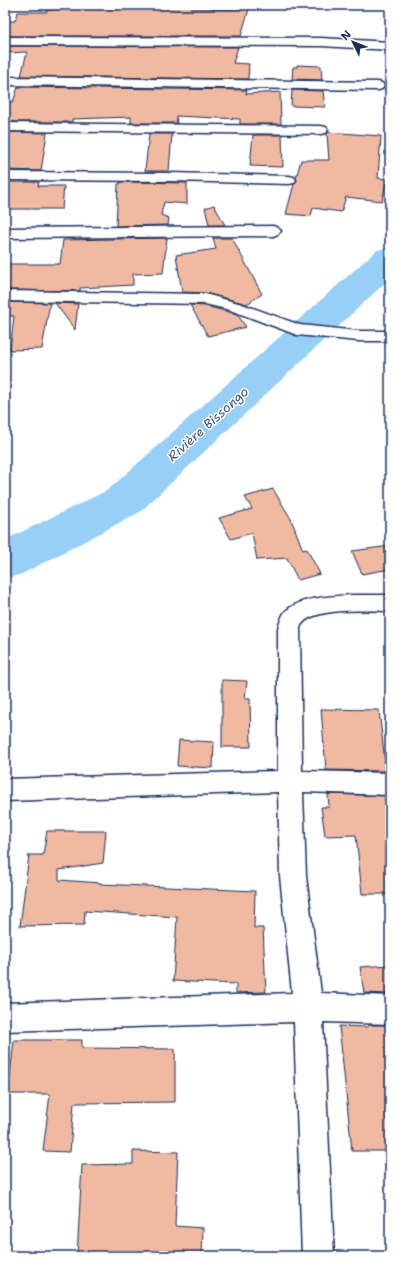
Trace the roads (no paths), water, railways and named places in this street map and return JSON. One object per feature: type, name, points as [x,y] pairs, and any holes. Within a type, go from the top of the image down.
[{"type":"street","points":[[5,41],[321,42],[390,46]]},
{"type":"street","points":[[5,81],[378,86]]},
{"type":"street","points":[[5,127],[321,130]]},
{"type":"street","points":[[5,176],[171,177],[289,180]]},
{"type":"street","points":[[5,233],[95,234],[273,231]]},
{"type":"street","points":[[5,296],[205,299],[236,307],[297,330],[358,336],[390,336]]},
{"type":"street","points":[[318,1256],[308,1007],[294,876],[290,781],[289,628],[293,618],[304,611],[332,603],[390,603]]},
{"type":"street","points":[[5,790],[290,781],[390,784]]},
{"type":"street","points":[[5,1017],[308,1007],[390,1010]]},
{"type":"waterway","name":"Rivière Bissongo","points":[[5,561],[124,501],[390,258]]}]
